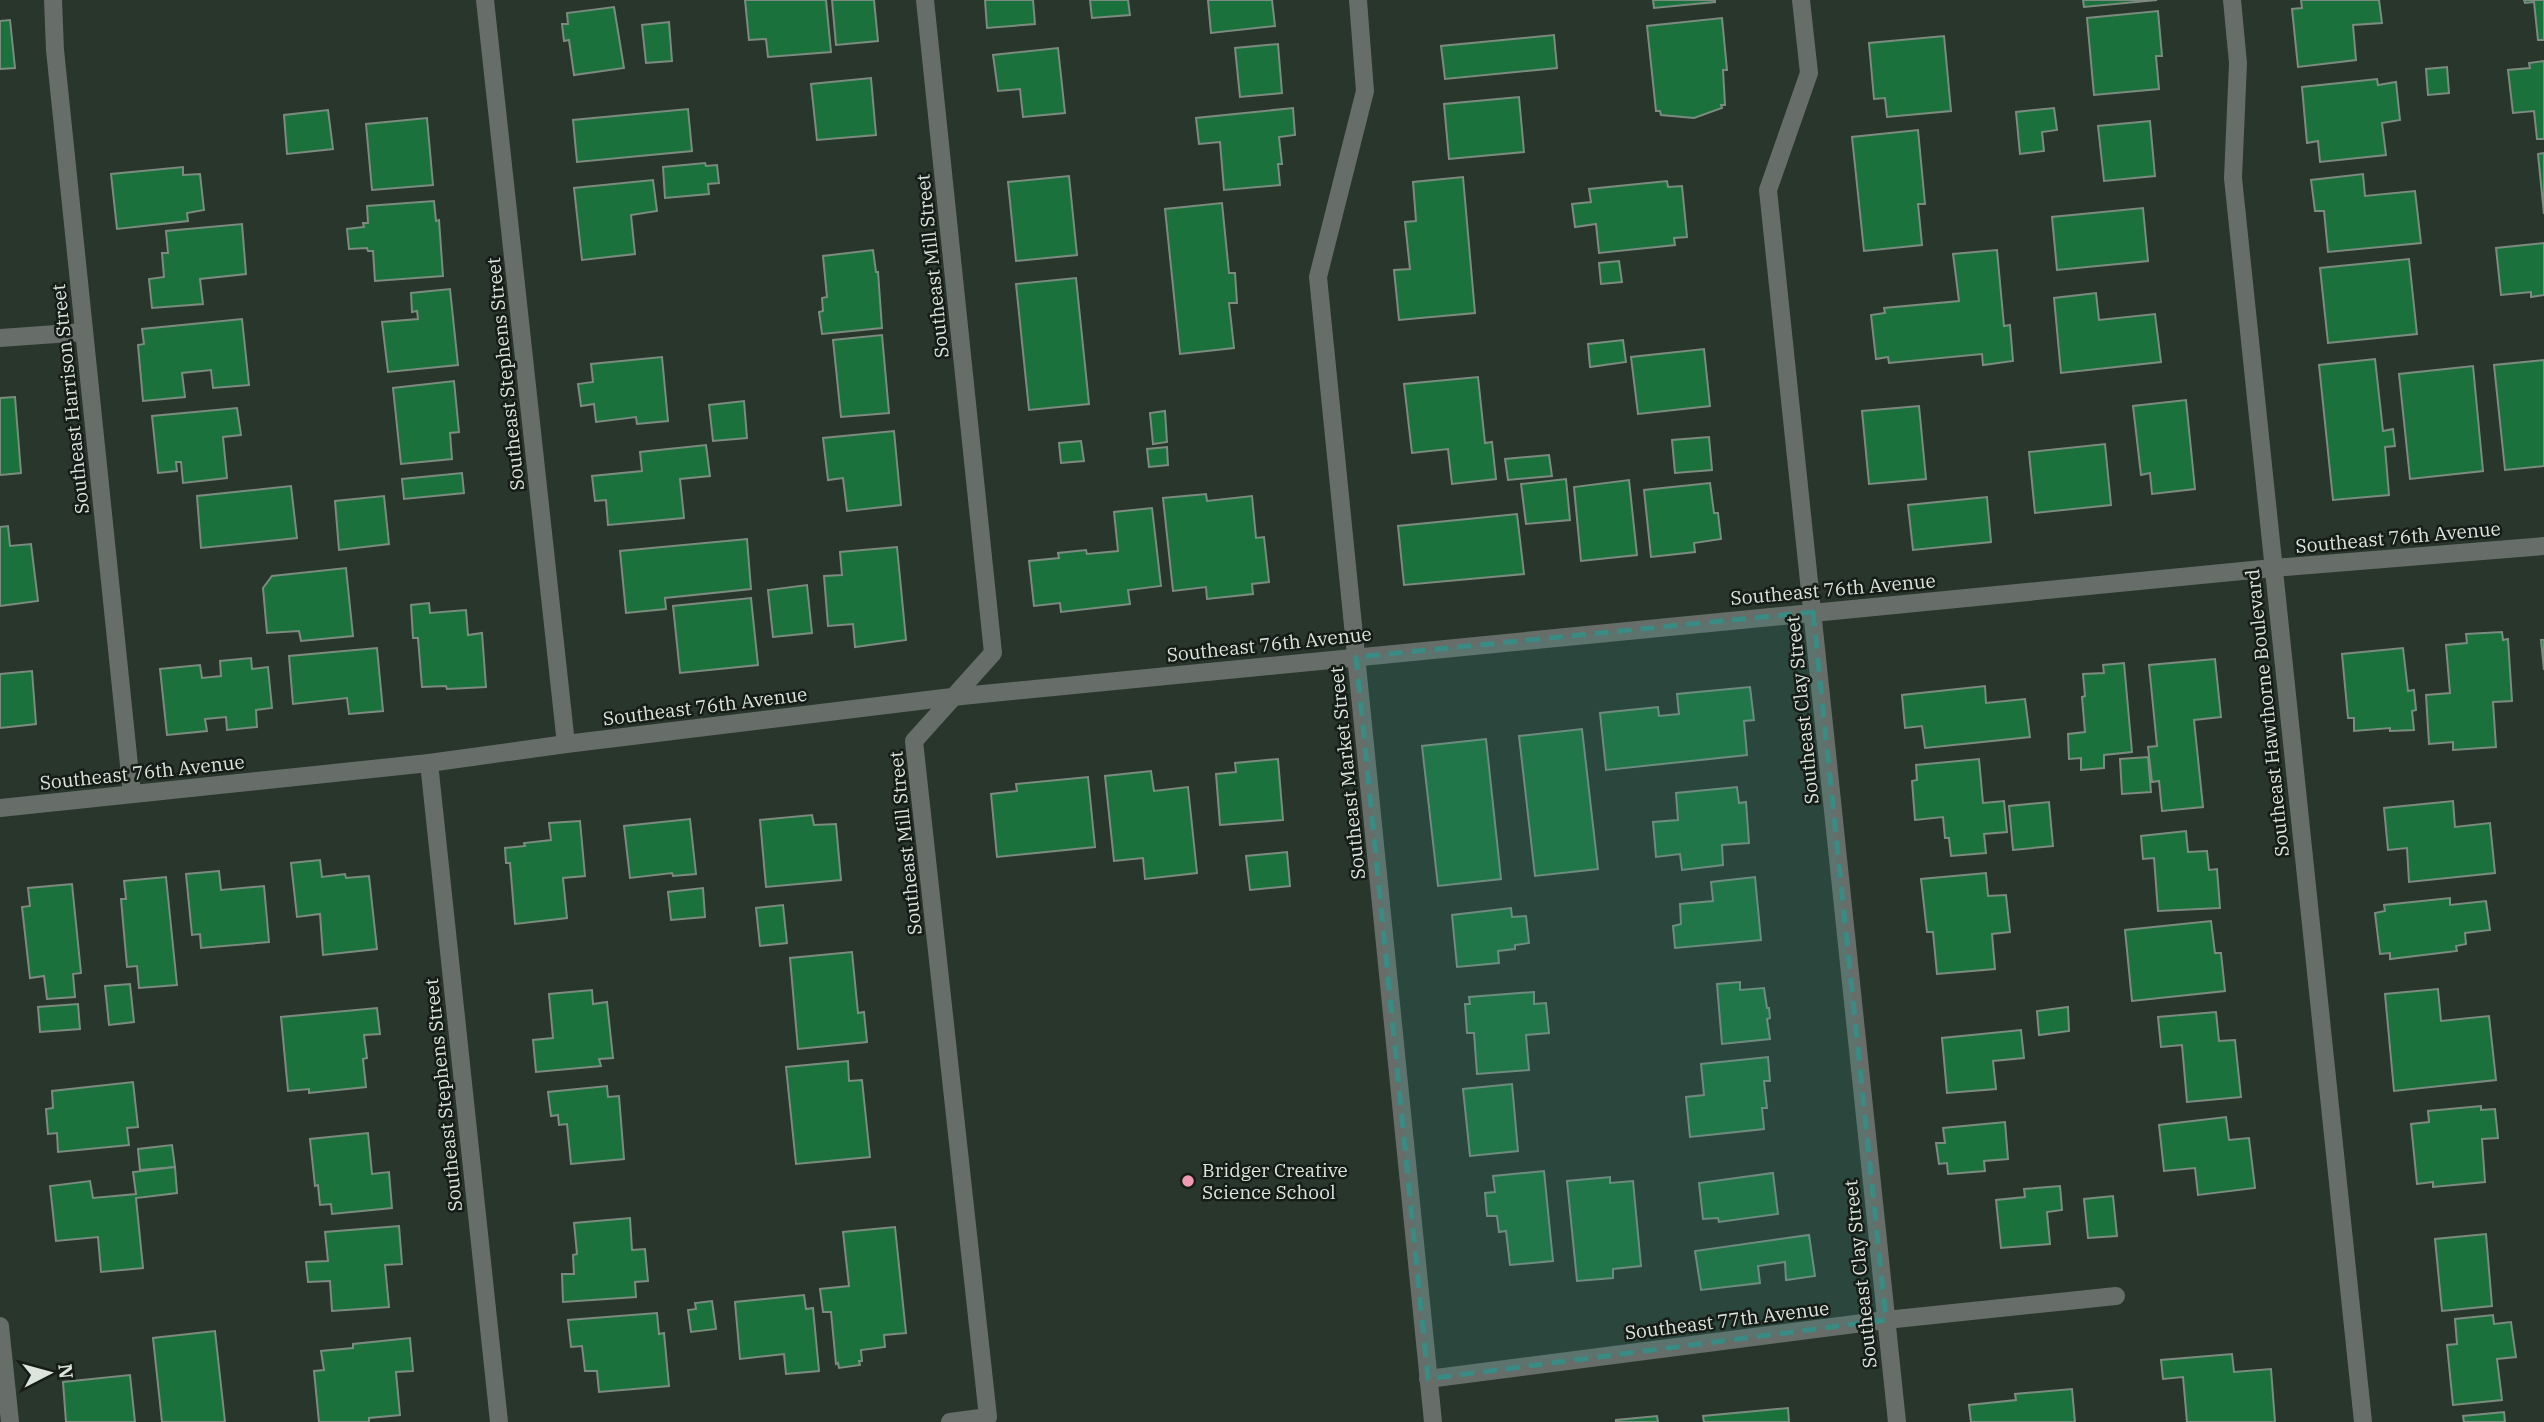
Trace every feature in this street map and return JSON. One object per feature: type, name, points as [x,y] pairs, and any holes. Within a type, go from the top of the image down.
[{"type":"street","name":"Southeast Harrison Street","points":[[53,0],[55,50],[132,794]]},
{"type":"street","name":"Southeast Stephens Street","points":[[485,0],[566,744]]},
{"type":"street","name":"Southeast Mill Street","points":[[925,0],[993,653],[914,741],[988,1418],[950,1422]]},
{"type":"street","name":"Southeast Market Street","points":[[1358,0],[1365,91],[1318,276],[1433,1422]]},
{"type":"street","name":"Southeast Clay Street","points":[[1801,0],[1808,73],[1768,190],[1897,1422]]},
{"type":"street","name":"Southeast Hawthorne Boulevard","points":[[2232,0],[2238,63],[2233,178],[2363,1422]]},
{"type":"street","points":[[0,338],[84,332]]},
{"type":"street","name":"Southeast 76th Avenue","points":[[0,808],[429,764],[566,744],[952,697],[2273,568],[2544,546]]},
{"type":"street","name":"Southeast Stephens Street","points":[[429,764],[499,1422]]},
{"type":"street","name":"Southeast 77th Avenue","points":[[1428,1379],[1886,1320],[2116,1296]]},
{"type":"street","points":[[0,1326],[10,1422]]},
{"type":"highlighted area","points":[[1813,612],[1886,1320],[1428,1379],[1356,657]]},
{"type":"building","points":[[745,0],[826,0],[831,52],[768,57],[766,39],[749,40]]},
{"type":"building","points":[[832,0],[874,0],[878,41],[836,45]]},
{"type":"building","points":[[985,0],[1033,0],[1035,24],[987,28]]},
{"type":"building","points":[[1090,0],[1128,0],[1130,15],[1092,18]]},
{"type":"building","points":[[1208,0],[1272,0],[1275,26],[1211,33]]},
{"type":"building","points":[[1653,0],[1715,0],[1715,2],[1654,8]]},
{"type":"building","points":[[2083,0],[2157,0],[2084,7]]},
{"type":"building","points":[[2301,0],[2379,0],[2382,23],[2353,25],[2356,60],[2298,67],[2292,9],[2302,8]]},
{"type":"building","points":[[2524,0],[2544,0],[2544,40],[2538,40],[2534,2],[2525,3]]},
{"type":"building","points":[[614,7],[624,68],[574,75],[569,40],[564,41],[562,24],[568,24],[567,13]]},
{"type":"building","points":[[2158,11],[2162,56],[2156,56],[2159,89],[2094,95],[2087,18]]},
{"type":"building","points":[[1722,18],[1727,70],[1723,70],[1725,105],[1694,118],[1661,115],[1660,111],[1656,111],[1647,26]]},
{"type":"building","points":[[10,20],[15,68],[0,69],[0,21]]},
{"type":"building","points":[[669,22],[672,61],[646,63],[642,25]]},
{"type":"building","points":[[1554,35],[1557,68],[1445,79],[1441,46]]},
{"type":"building","points":[[1944,36],[1951,111],[1887,117],[1885,98],[1874,99],[1869,43]]},
{"type":"building","points":[[1278,44],[1282,93],[1240,97],[1235,48]]},
{"type":"building","points":[[1058,48],[1065,113],[1023,117],[1020,89],[998,91],[993,55]]},
{"type":"building","points":[[2544,61],[2544,139],[2537,139],[2534,111],[2513,113],[2508,70],[2530,68],[2529,63]]},
{"type":"building","points":[[2447,67],[2449,93],[2428,95],[2426,69]]},
{"type":"building","points":[[871,78],[876,135],[817,140],[811,84]]},
{"type":"building","points":[[2377,79],[2378,85],[2396,82],[2400,120],[2382,123],[2386,155],[2320,162],[2318,141],[2307,143],[2302,87]]},
{"type":"building","points":[[1519,97],[1524,152],[1449,159],[1444,104]]},
{"type":"building","points":[[1293,108],[1295,135],[1279,137],[1282,164],[1278,164],[1280,185],[1224,190],[1220,142],[1199,144],[1196,118]]},
{"type":"building","points":[[2054,108],[2057,130],[2042,132],[2044,151],[2020,154],[2016,112]]},
{"type":"building","points":[[688,109],[692,151],[577,162],[573,120]]},
{"type":"building","points":[[328,110],[333,149],[287,154],[284,115]]},
{"type":"building","points":[[427,118],[433,185],[372,190],[366,124]]},
{"type":"building","points":[[2150,121],[2155,176],[2104,181],[2098,126]]},
{"type":"building","points":[[1918,130],[1925,204],[1918,204],[1922,245],[1864,251],[1852,137]]},
{"type":"building","points":[[2544,153],[2544,214],[2538,154]]},
{"type":"building","points":[[705,163],[706,166],[717,165],[719,183],[708,184],[709,194],[665,198],[663,167]]},
{"type":"building","points":[[183,167],[183,175],[200,174],[204,210],[187,213],[188,221],[117,229],[111,174]]},
{"type":"building","points":[[2363,174],[2365,196],[2415,191],[2421,243],[2328,252],[2324,211],[2315,211],[2311,180]]},
{"type":"building","points":[[1069,176],[1077,255],[1016,261],[1008,182]]},
{"type":"building","points":[[1463,177],[1475,313],[1399,320],[1394,270],[1410,269],[1405,222],[1416,221],[1413,182]]},
{"type":"building","points":[[653,180],[657,211],[631,215],[635,254],[582,260],[574,188]]},
{"type":"building","points":[[1667,181],[1668,187],[1682,186],[1687,237],[1674,238],[1675,245],[1599,253],[1596,224],[1575,227],[1572,204],[1591,202],[1589,189]]},
{"type":"building","points":[[434,201],[436,221],[439,220],[443,276],[375,281],[373,251],[368,251],[367,248],[349,249],[347,229],[364,227],[363,223],[368,223],[367,206]]},
{"type":"building","points":[[1222,203],[1229,273],[1235,273],[1237,303],[1229,303],[1234,348],[1180,354],[1165,209]]},
{"type":"building","points":[[2143,208],[2148,261],[2057,270],[2052,217]]},
{"type":"building","points":[[242,224],[246,274],[200,279],[203,304],[152,308],[149,279],[164,277],[162,253],[168,253],[166,231]]},
{"type":"building","points":[[2544,243],[2544,295],[2531,297],[2531,292],[2501,295],[2496,248]]},
{"type":"building","points":[[873,250],[878,272],[882,328],[822,334],[819,312],[823,311],[822,298],[827,297],[823,256]]},
{"type":"building","points":[[1997,250],[2004,326],[2010,325],[2013,361],[1983,365],[1982,354],[1889,363],[1888,357],[1876,359],[1871,315],[1885,313],[1884,308],[1959,301],[1953,254]]},
{"type":"building","points":[[2409,259],[2417,334],[2328,343],[2320,268]]},
{"type":"building","points":[[1619,261],[1622,282],[1601,284],[1599,263]]},
{"type":"building","points":[[1076,278],[1089,404],[1029,410],[1016,284]]},
{"type":"building","points":[[450,289],[458,365],[388,372],[382,322],[418,319],[417,311],[412,312],[411,293]]},
{"type":"building","points":[[2096,293],[2099,320],[2155,314],[2161,362],[2061,373],[2054,298]]},
{"type":"building","points":[[242,319],[249,385],[213,388],[211,370],[182,373],[185,397],[143,401],[138,345],[144,344],[142,329]]},
{"type":"building","points":[[882,335],[889,413],[841,417],[833,340]]},
{"type":"building","points":[[1623,340],[1626,362],[1590,367],[1588,344]]},
{"type":"building","points":[[1704,349],[1710,406],[1638,414],[1631,357]]},
{"type":"building","points":[[662,357],[668,421],[637,424],[636,417],[596,422],[594,404],[581,406],[578,384],[593,382],[591,364]]},
{"type":"building","points":[[2375,359],[2383,431],[2393,429],[2395,446],[2385,447],[2389,495],[2333,500],[2319,365]]},
{"type":"building","points":[[2544,360],[2544,466],[2505,470],[2494,365]]},
{"type":"building","points":[[2473,366],[2483,471],[2410,479],[2399,374]]},
{"type":"building","points":[[1478,377],[1485,443],[1492,442],[1496,479],[1452,484],[1448,449],[1412,453],[1404,384]]},
{"type":"building","points":[[454,381],[459,432],[450,433],[452,459],[401,464],[393,388]]},
{"type":"building","points":[[15,397],[21,473],[0,475],[0,398]]},
{"type":"building","points":[[2186,400],[2195,489],[2152,494],[2150,473],[2141,475],[2133,406]]},
{"type":"building","points":[[744,401],[747,438],[713,441],[709,405]]},
{"type":"building","points":[[1919,406],[1926,479],[1869,484],[1862,411]]},
{"type":"building","points":[[237,408],[241,435],[223,437],[227,478],[183,483],[181,462],[176,462],[177,471],[158,473],[152,416]]},
{"type":"building","points":[[1165,411],[1167,442],[1153,444],[1150,413]]},
{"type":"building","points":[[894,431],[901,505],[847,511],[843,478],[828,480],[823,438]]},
{"type":"building","points":[[1709,437],[1712,470],[1675,473],[1672,440]]},
{"type":"building","points":[[1081,441],[1084,461],[1061,463],[1059,443]]},
{"type":"building","points":[[2105,444],[2111,505],[2035,513],[2029,452]]},
{"type":"building","points":[[706,445],[710,476],[680,479],[684,518],[608,525],[606,500],[595,501],[592,476],[642,471],[640,452]]},
{"type":"building","points":[[1167,447],[1168,465],[1149,467],[1147,449]]},
{"type":"building","points":[[1549,455],[1552,476],[1508,480],[1505,459]]},
{"type":"building","points":[[462,473],[464,493],[404,499],[402,479]]},
{"type":"building","points":[[1566,479],[1570,520],[1526,524],[1521,484]]},
{"type":"building","points":[[1629,480],[1637,555],[1581,561],[1574,487]]},
{"type":"building","points":[[1710,483],[1721,539],[1694,543],[1695,552],[1651,557],[1644,490]]},
{"type":"building","points":[[291,486],[297,538],[201,548],[197,496]]},
{"type":"building","points":[[1206,494],[1207,501],[1252,496],[1256,538],[1264,537],[1269,582],[1252,584],[1253,594],[1207,599],[1206,587],[1173,591],[1163,498]]},
{"type":"building","points":[[384,496],[389,544],[339,550],[335,501]]},
{"type":"building","points":[[1987,497],[1991,542],[1913,550],[1908,505]]},
{"type":"building","points":[[1152,508],[1161,586],[1128,590],[1130,604],[1061,612],[1060,603],[1034,606],[1029,561],[1059,558],[1058,553],[1118,551],[1114,512]]},
{"type":"building","points":[[1517,514],[1524,574],[1404,585],[1398,526]]},
{"type":"building","points":[[8,526],[10,546],[31,544],[38,601],[0,606],[0,527]]},
{"type":"building","points":[[747,539],[751,589],[665,598],[666,609],[626,613],[620,551]]},
{"type":"building","points":[[897,547],[906,640],[855,647],[853,624],[828,626],[824,576],[842,575],[840,552]]},
{"type":"building","points":[[346,568],[353,636],[301,641],[299,631],[267,633],[263,588],[272,576]]},
{"type":"building","points":[[807,585],[812,633],[773,637],[768,590]]},
{"type":"building","points":[[751,598],[758,665],[680,673],[673,606]]},
{"type":"building","points":[[429,603],[430,613],[466,610],[468,635],[482,633],[486,687],[422,687],[418,638],[413,638],[411,605]]},
{"type":"building","points":[[2502,632],[2503,640],[2508,639],[2512,701],[2493,702],[2496,747],[2453,750],[2453,742],[2429,744],[2426,695],[2450,693],[2446,645],[2467,643],[2466,634]]},
{"type":"building","points":[[2541,640],[2544,640],[2544,670]]},
{"type":"building","points":[[377,648],[383,711],[349,714],[347,698],[293,704],[289,656]]},
{"type":"building","points":[[2403,648],[2408,691],[2414,690],[2414,730],[2390,731],[2390,728],[2354,731],[2354,718],[2348,718],[2342,654]]},
{"type":"building","points":[[251,658],[252,669],[268,667],[272,708],[256,710],[257,727],[227,730],[226,717],[205,719],[207,731],[167,735],[160,669],[200,665],[202,678],[221,676],[220,661]]},
{"type":"building","points":[[2215,659],[2221,717],[2194,720],[2203,807],[2162,811],[2159,781],[2152,782],[2148,747],[2157,746],[2149,665]]},
{"type":"building","points":[[2124,663],[2132,752],[2104,755],[2104,768],[2081,770],[2081,758],[2069,759],[2068,734],[2085,732],[2083,674],[2104,673],[2103,665]]},
{"type":"building","points":[[32,671],[36,724],[0,728],[0,674]]},
{"type":"building","points":[[1985,686],[1986,703],[2025,699],[2030,737],[1925,748],[1922,726],[1905,728],[1902,695]]},
{"type":"building","points":[[1750,687],[1754,720],[1744,721],[1747,755],[1606,770],[1600,713],[1658,707],[1659,716],[1679,714],[1677,694]]},
{"type":"building","points":[[1582,729],[1598,869],[1535,876],[1519,736]]},
{"type":"building","points":[[1486,739],[1501,879],[1438,886],[1422,746]]},
{"type":"building","points":[[2148,757],[2151,792],[2122,794],[2120,759]]},
{"type":"building","points":[[1278,759],[1283,820],[1220,825],[1216,774],[1236,772],[1235,763]]},
{"type":"building","points":[[1979,759],[1983,803],[2004,801],[2007,832],[1984,834],[1986,853],[1951,856],[1949,838],[1945,838],[1943,817],[1915,820],[1912,781],[1917,780],[1916,765]]},
{"type":"building","points":[[1151,771],[1154,791],[1188,787],[1197,873],[1145,879],[1143,858],[1114,861],[1105,776]]},
{"type":"building","points":[[1088,777],[1095,847],[997,857],[991,794],[1017,791],[1016,784]]},
{"type":"building","points":[[1737,787],[1739,803],[1746,802],[1749,843],[1722,845],[1723,865],[1682,870],[1680,854],[1656,857],[1653,822],[1678,820],[1676,793]]},
{"type":"building","points":[[2453,801],[2455,827],[2490,823],[2495,873],[2409,882],[2407,848],[2388,850],[2384,808]]},
{"type":"building","points":[[2049,802],[2053,846],[2013,850],[2009,806]]},
{"type":"building","points":[[812,815],[814,825],[836,824],[841,880],[766,887],[760,820]]},
{"type":"building","points":[[690,819],[696,874],[673,876],[672,873],[630,878],[624,826]]},
{"type":"building","points":[[580,821],[585,876],[563,878],[567,918],[515,924],[510,863],[506,863],[505,848],[551,840],[549,823]]},
{"type":"building","points":[[2186,831],[2188,852],[2207,851],[2209,870],[2217,869],[2220,908],[2158,911],[2154,858],[2143,859],[2141,836]]},
{"type":"building","points":[[1287,852],[1290,886],[1250,890],[1246,856]]},
{"type":"building","points":[[320,860],[322,877],[345,874],[346,878],[369,876],[377,949],[323,955],[320,914],[297,917],[291,863]]},
{"type":"building","points":[[219,871],[221,890],[264,886],[269,942],[201,948],[200,934],[192,935],[186,874]]},
{"type":"building","points":[[1986,873],[1988,896],[2006,895],[2010,932],[1992,934],[1995,969],[1937,974],[1933,932],[1927,932],[1921,879]]},
{"type":"building","points":[[166,877],[177,985],[139,988],[137,966],[127,967],[121,899],[126,899],[124,881]]},
{"type":"building","points":[[1755,877],[1761,940],[1675,948],[1673,926],[1681,924],[1680,904],[1713,901],[1711,882]]},
{"type":"building","points":[[72,884],[81,973],[73,974],[75,997],[47,999],[44,976],[30,978],[22,907],[30,906],[28,888]]},
{"type":"building","points":[[703,888],[705,917],[671,920],[668,892]]},
{"type":"building","points":[[2450,898],[2450,905],[2486,901],[2490,930],[2465,933],[2466,944],[2456,946],[2457,951],[2390,959],[2390,953],[2380,954],[2375,913],[2385,911],[2384,905]]},
{"type":"building","points":[[783,905],[787,943],[760,946],[756,908]]},
{"type":"building","points":[[1511,908],[1512,917],[1526,916],[1529,943],[1515,945],[1515,949],[1498,951],[1499,963],[1457,967],[1452,915]]},
{"type":"building","points":[[2211,921],[2215,953],[2221,953],[2225,991],[2132,1001],[2125,930]]},
{"type":"building","points":[[852,952],[858,1013],[864,1012],[867,1042],[798,1049],[790,958]]},
{"type":"building","points":[[1740,982],[1740,990],[1764,988],[1769,1008],[1770,1018],[1767,1019],[1770,1039],[1722,1044],[1717,984]]},
{"type":"building","points":[[130,984],[134,1022],[109,1025],[105,986]]},
{"type":"building","points":[[2438,989],[2441,1021],[2489,1016],[2496,1080],[2394,1091],[2385,994]]},
{"type":"building","points":[[592,990],[593,1004],[607,1002],[613,1058],[599,1059],[601,1066],[536,1072],[533,1040],[553,1038],[549,994]]},
{"type":"building","points":[[1534,992],[1534,1004],[1546,1003],[1549,1033],[1526,1035],[1529,1070],[1477,1074],[1474,1033],[1467,1033],[1465,1004],[1470,1004],[1469,997]]},
{"type":"building","points":[[78,1004],[80,1029],[40,1032],[38,1007]]},
{"type":"building","points":[[2068,1007],[2069,1031],[2039,1035],[2037,1011]]},
{"type":"building","points":[[377,1008],[380,1034],[364,1035],[367,1058],[363,1059],[366,1087],[309,1093],[309,1089],[288,1091],[281,1017]]},
{"type":"building","points":[[2216,1012],[2219,1041],[2235,1040],[2241,1097],[2187,1102],[2182,1045],[2161,1047],[2158,1017]]},
{"type":"building","points":[[2021,1030],[2024,1058],[1993,1061],[1996,1089],[1947,1093],[1942,1038]]},
{"type":"building","points":[[1768,1057],[1770,1081],[1764,1081],[1767,1108],[1762,1108],[1764,1129],[1690,1137],[1686,1097],[1704,1095],[1701,1064]]},
{"type":"building","points":[[848,1061],[849,1081],[862,1080],[870,1157],[796,1164],[786,1067]]},
{"type":"building","points":[[133,1082],[138,1127],[127,1128],[129,1145],[58,1152],[57,1133],[48,1134],[46,1109],[53,1108],[52,1091]]},
{"type":"building","points":[[1512,1084],[1518,1151],[1470,1156],[1463,1089]]},
{"type":"building","points":[[607,1086],[608,1097],[619,1096],[624,1159],[571,1164],[567,1124],[559,1125],[558,1115],[551,1116],[548,1092]]},
{"type":"building","points":[[2481,1106],[2481,1110],[2495,1109],[2498,1138],[2482,1139],[2485,1182],[2433,1187],[2433,1182],[2417,1184],[2411,1124],[2429,1122],[2428,1111]]},
{"type":"building","points":[[2226,1117],[2229,1140],[2249,1138],[2255,1188],[2198,1195],[2195,1168],[2164,1171],[2159,1125]]},
{"type":"building","points":[[2005,1122],[2008,1159],[1984,1161],[1985,1171],[1948,1174],[1947,1163],[1939,1164],[1936,1143],[1945,1143],[1943,1128]]},
{"type":"building","points":[[368,1133],[372,1174],[389,1172],[392,1208],[332,1214],[331,1204],[320,1205],[310,1139]]},
{"type":"building","points":[[172,1145],[175,1167],[140,1170],[138,1149]]},
{"type":"building","points":[[175,1167],[177,1193],[136,1198],[143,1268],[101,1272],[98,1237],[56,1241],[50,1186],[90,1181],[93,1198],[136,1194],[133,1172]]},
{"type":"building","points":[[1544,1171],[1553,1261],[1510,1265],[1506,1231],[1499,1232],[1497,1216],[1487,1216],[1485,1193],[1495,1192],[1493,1176]]},
{"type":"building","points":[[1773,1173],[1778,1214],[1719,1222],[1718,1218],[1703,1219],[1699,1183]]},
{"type":"building","points":[[1610,1177],[1610,1183],[1633,1181],[1641,1266],[1613,1269],[1613,1278],[1577,1281],[1567,1181]]},
{"type":"building","points":[[2060,1186],[2062,1210],[2047,1212],[2050,1244],[2001,1248],[1996,1200],[2025,1197],[2024,1189]]},
{"type":"building","points":[[2113,1196],[2117,1236],[2088,1238],[2084,1199]]},
{"type":"building","points":[[630,1218],[632,1250],[645,1249],[648,1281],[635,1282],[636,1297],[563,1302],[562,1274],[574,1274],[573,1255],[577,1254],[574,1223]]},
{"type":"building","points":[[399,1226],[402,1264],[385,1265],[389,1307],[332,1311],[330,1281],[308,1282],[306,1262],[328,1261],[325,1232]]},
{"type":"building","points":[[895,1227],[906,1333],[884,1335],[885,1347],[861,1350],[860,1365],[839,1368],[838,1363],[836,1364],[831,1312],[823,1312],[820,1289],[849,1286],[843,1232]]},
{"type":"building","points":[[2486,1234],[2492,1306],[2442,1311],[2435,1239]]},
{"type":"building","points":[[1809,1235],[1815,1276],[1786,1280],[1785,1262],[1758,1266],[1760,1283],[1701,1290],[1695,1251]]},
{"type":"building","points":[[804,1295],[806,1309],[813,1308],[819,1371],[786,1374],[784,1354],[740,1359],[735,1302]]},
{"type":"building","points":[[712,1301],[716,1329],[691,1332],[688,1310],[696,1309],[695,1303]]},
{"type":"building","points":[[657,1313],[659,1334],[664,1333],[669,1386],[599,1392],[597,1371],[585,1371],[582,1346],[571,1347],[568,1320]]},
{"type":"building","points":[[2493,1315],[2494,1324],[2511,1322],[2516,1357],[2497,1359],[2502,1400],[2453,1405],[2447,1345],[2457,1344],[2455,1319]]},
{"type":"building","points":[[215,1331],[225,1422],[162,1422],[153,1338]]},
{"type":"building","points":[[410,1338],[413,1371],[396,1372],[400,1415],[369,1418],[369,1422],[319,1422],[314,1371],[324,1370],[321,1351],[353,1348],[353,1344]]},
{"type":"building","points":[[2232,1354],[2234,1372],[2271,1369],[2275,1422],[2187,1422],[2183,1377],[2163,1379],[2161,1360]]},
{"type":"building","points":[[130,1375],[135,1422],[66,1422],[63,1382]]},
{"type":"building","points":[[2072,1389],[2075,1422],[1971,1422],[1969,1405],[2016,1400],[2015,1394]]},
{"type":"building","points":[[1788,1408],[1789,1422],[1704,1422],[1703,1416]]},
{"type":"building","points":[[2504,1412],[2505,1422],[2464,1422],[2463,1416]]},
{"type":"building","points":[[1657,1416],[1658,1422],[1616,1422],[1616,1420]]},
{"type":"place","name":"Bridger Creative Science School","points":[[1188,1181]]}]
